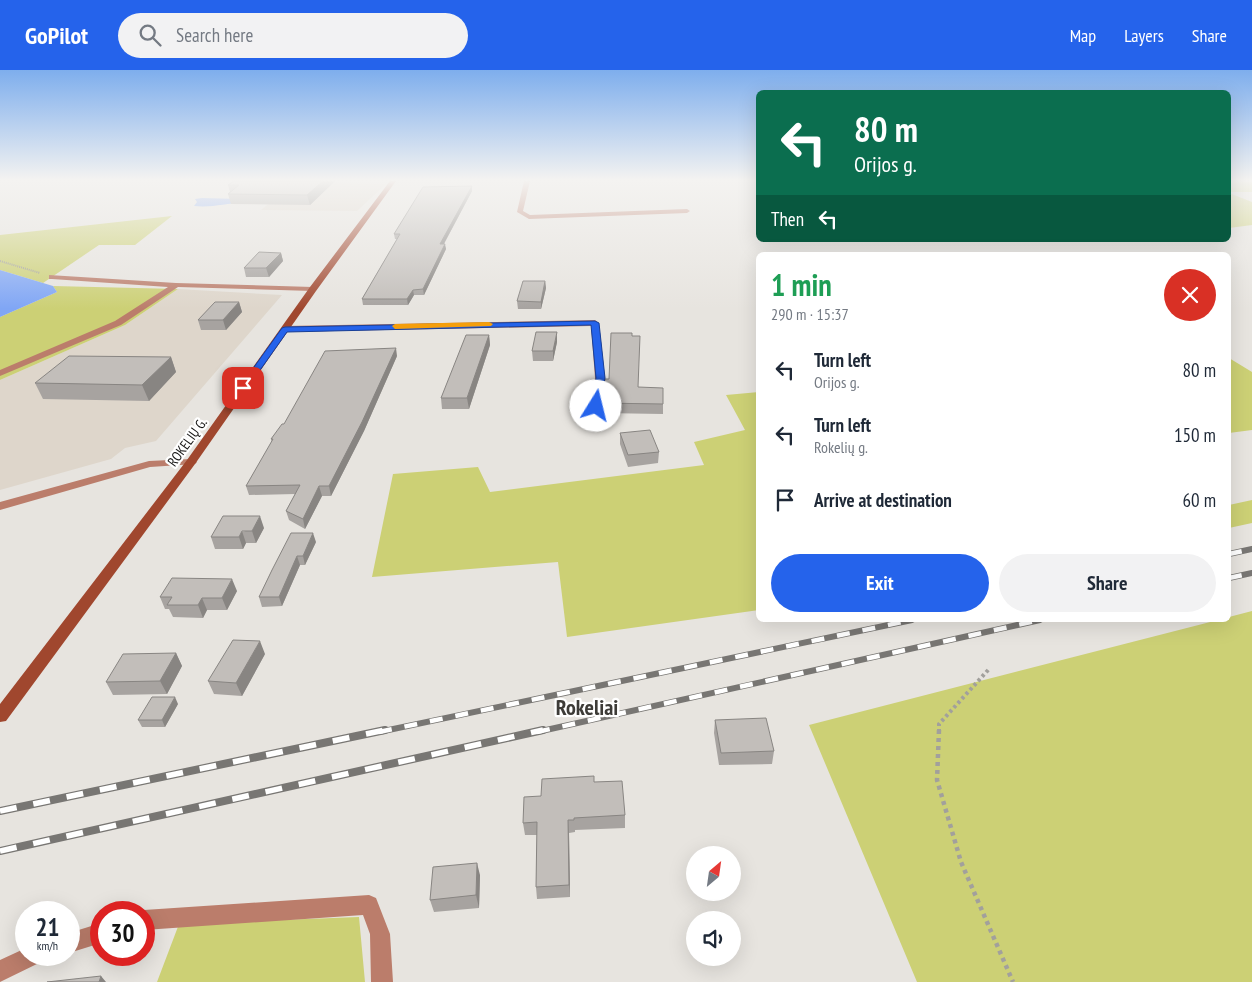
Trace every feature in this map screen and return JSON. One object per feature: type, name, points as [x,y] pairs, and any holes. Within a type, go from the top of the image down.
[{"type":"main road","name":"ROKELIŲ G.","points":[[0,716],[191,462],[361,224]]},
{"type":"street","points":[[52,277],[176,285],[313,289]]},
{"type":"street","points":[[0,373],[118,323],[176,285]]},
{"type":"street","points":[[285,329],[595,323],[600,378],[596,406]]},
{"type":"street","points":[[0,506],[149,464],[191,462]]},
{"type":"street","points":[[155,919],[324,906],[369,905],[380,934],[382,982]]},
{"type":"street","points":[[0,971],[15,964]]},
{"type":"path","points":[[0,261],[52,277]]},
{"type":"path","points":[[990,668],[940,724],[937,780],[961,862],[1013,982]]},
{"type":"shaded area","points":[[178,289],[282,295],[156,441],[125,448],[111,459],[0,490],[0,380],[125,325]]},
{"type":"green space","points":[[104,224],[162,224],[135,245],[99,245],[43,283],[0,270],[0,235]]},
{"type":"green space","points":[[1231,224],[1252,225],[1231,228]]},
{"type":"green space","points":[[53,286],[178,289],[125,325],[0,380],[0,317],[57,292]]},
{"type":"green space","points":[[1231,359],[1252,372],[1252,430],[1231,433]]},
{"type":"green space","points":[[756,392],[756,610],[567,637],[558,562],[372,577],[393,474],[478,467],[490,492],[704,465],[694,442],[745,430],[726,395]]},
{"type":"green space","points":[[1252,500],[1252,523],[1231,528],[1231,505]]},
{"type":"green space","points":[[1252,611],[1252,982],[917,982],[809,725],[1210,622],[1231,622],[1231,616]]},
{"type":"green space","points":[[359,917],[365,982],[157,982],[179,924]]},
{"type":"water","points":[[0,270],[53,286],[57,292],[0,317]]},
{"type":"building","points":[[400,224],[451,224],[440,244],[445,244],[423,289],[413,290],[407,299],[362,299],[400,234],[394,234]]},
{"type":"building","points":[[259,252],[281,253],[266,268],[244,268]]},
{"type":"building","points":[[523,281],[545,281],[541,302],[517,301]]},
{"type":"building","points":[[215,302],[239,302],[223,320],[198,320]]},
{"type":"building","points":[[536,332],[557,332],[553,351],[532,351]]},
{"type":"building","points":[[611,333],[632,333],[632,336],[640,336],[638,387],[663,388],[663,404],[600,403],[605,379],[609,379]]},
{"type":"building","points":[[466,335],[489,335],[467,398],[441,398]]},
{"type":"building","points":[[396,348],[362,422],[329,486],[319,486],[303,519],[286,511],[300,485],[246,486],[273,439],[271,439],[282,424],[284,424],[325,351]]},
{"type":"building","points":[[69,356],[171,357],[142,385],[35,383]]},
{"type":"building","points":[[650,430],[659,452],[628,455],[620,433]]},
{"type":"building","points":[[223,516],[260,516],[252,531],[242,531],[239,537],[211,537]]},
{"type":"building","points":[[291,533],[313,533],[303,556],[297,556],[279,597],[259,597],[272,570]]},
{"type":"building","points":[[172,578],[232,579],[222,598],[202,598],[198,605],[167,605],[172,597],[160,597]]},
{"type":"building","points":[[233,640],[260,641],[236,683],[208,681]]},
{"type":"building","points":[[176,653],[160,681],[106,682],[123,654]]},
{"type":"building","points":[[152,697],[175,697],[162,720],[138,720]]},
{"type":"building","points":[[766,718],[774,751],[721,753],[715,720]]},
{"type":"building","points":[[594,776],[594,782],[622,781],[625,815],[568,820],[569,885],[536,887],[537,822],[523,823],[524,797],[541,796],[542,779]]},
{"type":"building","points":[[477,863],[476,895],[430,900],[433,867]]},
{"type":"building","points":[[101,976],[99,982],[47,982]]},
{"type":"railway","points":[[1231,554],[1252,549]]},
{"type":"railway","points":[[1231,578],[1252,573]]},
{"type":"railway","points":[[379,732],[902,622]]},
{"type":"railway","points":[[537,732],[1031,622]]},
{"type":"railway","points":[[0,811],[385,730]]},
{"type":"railway","points":[[0,851],[543,730]]},
{"type":"slow traffic","points":[[395,326],[489,324]]},
{"type":"district","name":"Rokeliai","points":[[587,707]]},
{"type":"route","points":[[243,388],[285,329],[462,324],[595,323],[600,378],[596,406]]}]
